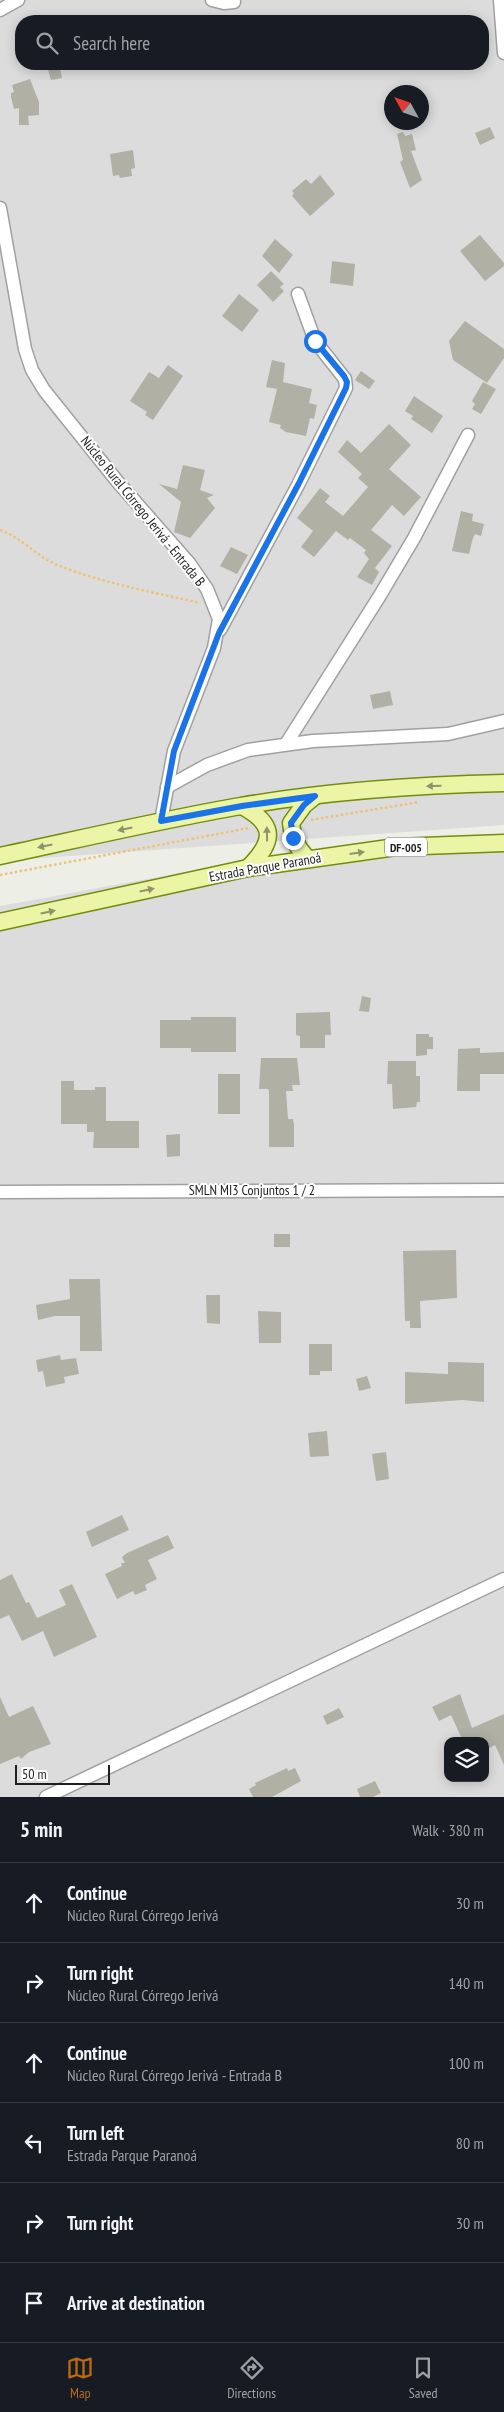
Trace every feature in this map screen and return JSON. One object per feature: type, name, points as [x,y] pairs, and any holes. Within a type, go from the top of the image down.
[{"type":"main road","points":[[0,856],[161,821],[242,806],[315,796],[418,787],[504,784]]},
{"type":"main road","points":[[308,859],[300,851],[293,838],[291,823],[304,805],[315,796]]},
{"type":"main road","points":[[242,806],[256,814],[266,824],[268,838],[263,852],[248,868]]},
{"type":"main road","name":"Estrada Parque Paranoá","points":[[0,922],[248,868],[396,847],[504,843]]},
{"type":"street","points":[[0,10],[18,0]]},
{"type":"street","points":[[212,0],[224,3],[234,2]]},
{"type":"street","points":[[500,0],[504,52]]},
{"type":"street","name":"Núcleo Rural Córrego Jerivá - Entrada B","points":[[0,208],[25,349],[32,370],[44,390],[188,563],[207,589],[216,607],[219,619],[219,633],[179,736],[161,821]]},
{"type":"street","points":[[219,633],[298,485],[346,388],[347,382],[344,376],[315,341],[302,310],[298,294]]},
{"type":"street","points":[[286,744],[414,538],[468,435]]},
{"type":"street","points":[[167,787],[227,757],[248,750],[286,744],[448,734],[504,721]]},
{"type":"street","name":"SMLN MI3 Conjuntos 1 / 2","points":[[0,1192],[504,1190]]},
{"type":"street","points":[[46,1797],[504,1579]]},
{"type":"path","points":[[0,530],[20,540],[53,563],[67,568],[216,607]]},
{"type":"shaded area","points":[[0,0],[504,0],[504,825],[0,861]]},
{"type":"shaded area","points":[[504,841],[504,1797],[0,1797],[0,906],[299,851]]},
{"type":"building","points":[[48,70],[60,70],[62,78],[51,80]]},
{"type":"building","points":[[30,79],[39,102],[39,115],[28,116],[29,125],[19,125],[19,108],[14,109],[11,97],[11,93],[14,92],[12,85]]},
{"type":"building","points":[[490,127],[495,138],[480,145],[475,133]]},
{"type":"building","points":[[403,132],[405,136],[412,134],[416,150],[411,151],[422,180],[410,188],[400,162],[403,160],[397,134]]},
{"type":"building","points":[[133,150],[135,168],[131,169],[132,176],[120,178],[119,175],[113,176],[110,154]]},
{"type":"building","points":[[320,175],[335,194],[310,216],[292,196],[294,193],[292,191],[306,179],[311,184]]},
{"type":"building","points":[[480,235],[504,263],[504,266],[485,281],[460,251]]},
{"type":"building","points":[[275,239],[293,255],[279,273],[262,256]]},
{"type":"building","points":[[332,261],[355,264],[353,286],[330,283]]},
{"type":"building","points":[[271,271],[284,284],[280,287],[284,291],[273,302],[257,285]]},
{"type":"building","points":[[239,294],[259,310],[242,332],[222,316]]},
{"type":"building","points":[[465,321],[504,349],[504,358],[487,383],[453,360],[449,341]]},
{"type":"building","points":[[272,360],[285,363],[283,382],[312,389],[309,403],[317,405],[314,419],[310,418],[306,436],[286,432],[280,428],[281,425],[269,422],[277,389],[266,387]]},
{"type":"building","points":[[168,365],[183,376],[153,420],[145,415],[147,412],[130,401],[149,372],[159,378]]},
{"type":"building","points":[[361,371],[375,381],[369,389],[355,380]]},
{"type":"building","points":[[483,382],[496,389],[481,414],[472,409],[475,404],[472,401]]},
{"type":"building","points":[[414,396],[443,416],[432,433],[411,419],[413,416],[405,411]]},
{"type":"building","points":[[389,424],[411,445],[389,469],[421,497],[404,516],[392,505],[371,530],[392,546],[375,568],[379,572],[372,585],[357,577],[369,559],[364,553],[366,550],[350,538],[348,540],[336,531],[314,557],[301,547],[313,531],[297,518],[320,488],[330,496],[325,502],[343,516],[368,487],[358,478],[362,474],[338,452],[347,440],[361,453]]},
{"type":"building","points":[[183,465],[205,470],[200,490],[214,495],[207,498],[215,508],[190,538],[174,532],[181,502],[159,484],[177,489]]},
{"type":"building","points":[[461,511],[473,514],[472,521],[484,524],[481,536],[475,534],[473,538],[469,554],[452,551]]},
{"type":"building","points":[[231,547],[248,555],[237,574],[220,566]]},
{"type":"building","points":[[390,691],[393,705],[373,709],[370,695]]},
{"type":"building","points":[[362,996],[371,998],[369,1012],[359,1011]]},
{"type":"building","points":[[330,1012],[331,1035],[325,1035],[325,1048],[300,1048],[300,1036],[296,1035],[296,1013]]},
{"type":"building","points":[[191,1017],[236,1017],[236,1052],[191,1052],[191,1048],[160,1048],[160,1020],[191,1020]]},
{"type":"building","points":[[416,1034],[429,1034],[429,1037],[433,1037],[433,1049],[427,1049],[427,1055],[416,1056]]},
{"type":"building","points":[[480,1048],[480,1053],[504,1052],[504,1074],[480,1074],[480,1091],[457,1091],[458,1049]]},
{"type":"building","points":[[261,1058],[297,1058],[300,1085],[292,1085],[293,1091],[286,1091],[288,1119],[293,1119],[294,1125],[294,1147],[269,1147],[269,1091],[268,1089],[259,1089]]},
{"type":"building","points":[[388,1061],[416,1061],[416,1076],[420,1076],[420,1102],[417,1102],[416,1107],[393,1109],[392,1084],[387,1084]]},
{"type":"building","points":[[218,1074],[240,1074],[240,1114],[218,1114]]},
{"type":"building","points":[[61,1081],[74,1081],[74,1090],[95,1090],[95,1087],[106,1087],[106,1121],[139,1121],[139,1148],[93,1148],[94,1132],[87,1132],[87,1124],[61,1124]]},
{"type":"building","points":[[180,1134],[180,1156],[167,1157],[166,1135]]},
{"type":"building","points":[[274,1234],[290,1234],[290,1247],[274,1247]]},
{"type":"building","points":[[456,1250],[457,1298],[420,1301],[421,1328],[410,1328],[410,1321],[405,1321],[403,1251]]},
{"type":"building","points":[[69,1279],[100,1279],[102,1351],[80,1351],[80,1316],[55,1316],[38,1320],[36,1305],[70,1299]]},
{"type":"building","points":[[206,1295],[220,1295],[220,1324],[207,1323]]},
{"type":"building","points":[[258,1311],[281,1312],[281,1343],[259,1343]]},
{"type":"building","points":[[309,1344],[332,1344],[332,1371],[320,1371],[320,1375],[309,1375]]},
{"type":"building","points":[[60,1355],[61,1360],[76,1358],[79,1374],[64,1377],[65,1383],[46,1387],[43,1371],[38,1372],[36,1360]]},
{"type":"building","points":[[448,1362],[484,1363],[484,1402],[463,1400],[405,1404],[405,1372],[448,1374]]},
{"type":"building","points":[[367,1376],[371,1388],[359,1391],[356,1379]]},
{"type":"building","points":[[327,1431],[329,1456],[310,1457],[308,1433]]},
{"type":"building","points":[[386,1452],[389,1479],[376,1481],[372,1454]]},
{"type":"building","points":[[122,1515],[129,1530],[92,1547],[86,1532]]},
{"type":"building","points":[[168,1535],[174,1548],[148,1560],[157,1579],[145,1585],[147,1590],[135,1595],[133,1591],[117,1599],[105,1574],[122,1566],[121,1563],[125,1563],[122,1557],[127,1553]]},
{"type":"building","points":[[12,1574],[26,1603],[29,1602],[37,1618],[66,1605],[59,1590],[72,1584],[97,1637],[54,1657],[43,1631],[22,1641],[9,1615],[0,1619],[0,1580]]},
{"type":"building","points":[[460,1694],[472,1728],[504,1714],[504,1765],[495,1745],[489,1748],[489,1737],[461,1737],[451,1715],[439,1721],[432,1707]]},
{"type":"building","points":[[0,1697],[9,1717],[33,1706],[51,1744],[29,1752],[21,1759],[19,1756],[0,1764]]},
{"type":"building","points":[[339,1708],[344,1717],[327,1725],[323,1716]]},
{"type":"building","points":[[287,1768],[288,1771],[295,1768],[301,1781],[272,1797],[253,1797],[249,1789],[256,1785],[255,1783]]},
{"type":"building","points":[[375,1781],[381,1793],[373,1797],[360,1797],[357,1789]]},
{"type":"route","points":[[293,838],[291,823],[304,805],[315,796],[242,806],[161,821],[174,751],[219,633],[298,485],[346,388],[347,382],[344,376],[315,341]]}]
